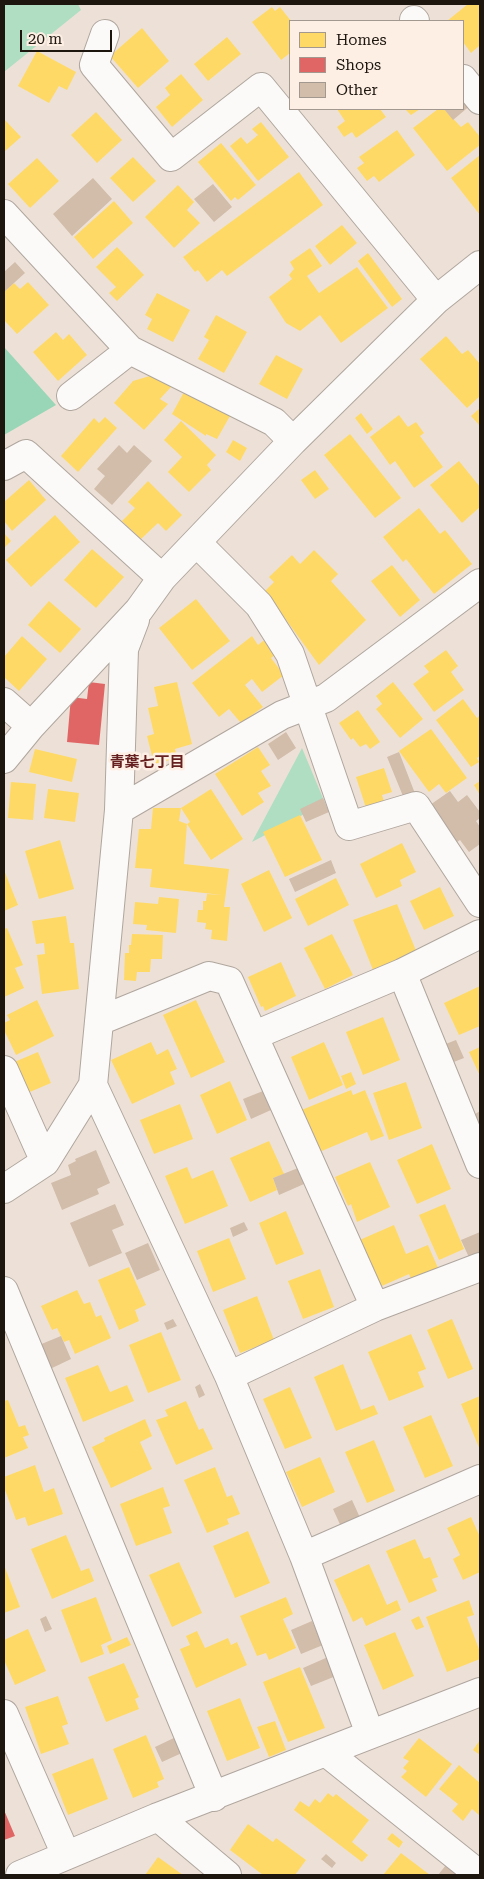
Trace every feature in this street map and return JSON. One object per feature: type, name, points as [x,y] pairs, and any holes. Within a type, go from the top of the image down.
[{"type":"street","points":[[105,34],[94,65],[171,157],[261,87],[436,300]]},
{"type":"street","points":[[464,80],[480,100]]},
{"type":"street","points":[[4,214],[130,350],[274,422],[293,441]]},
{"type":"street","points":[[4,759],[31,726],[139,610],[162,578],[293,441],[436,300],[480,265]]},
{"type":"street","points":[[71,396],[130,350]]},
{"type":"street","points":[[4,466],[26,454],[162,578]]},
{"type":"street","points":[[197,543],[258,604],[290,654],[349,826],[416,806],[473,875],[480,903]]},
{"type":"street","points":[[119,810],[282,715],[326,698],[480,583]]},
{"type":"street","points":[[4,1189],[45,1162],[93,1085],[119,810],[124,649],[139,610]]},
{"type":"street","points":[[4,702],[31,726]]},
{"type":"street","points":[[255,1035],[402,974],[480,934]]},
{"type":"street","points":[[402,974],[480,1164]]},
{"type":"street","points":[[99,1021],[209,976],[229,981],[255,1035],[375,1307]]},
{"type":"street","points":[[4,1070],[45,1162]]},
{"type":"street","points":[[93,1085],[230,1376],[304,1556],[370,1734]]},
{"type":"street","points":[[230,1376],[375,1307],[480,1268]]},
{"type":"street","points":[[4,1291],[214,1797]]},
{"type":"street","points":[[304,1556],[480,1479]]},
{"type":"street","points":[[20,1875],[158,1817],[214,1797],[480,1692]]},
{"type":"street","points":[[4,1714],[66,1855]]},
{"type":"street","points":[[326,1752],[480,1875]]},
{"type":"street","points":[[158,1817],[227,1875]]},
{"type":"green space","points":[[4,4],[78,4],[81,10],[4,72]]},
{"type":"green space","points":[[4,347],[56,405],[4,435]]},
{"type":"green space","points":[[302,748],[325,803],[252,842]]},
{"type":"building: Homes","points":[[468,4],[478,4],[480,7],[480,48],[479,46],[471,53],[464,43],[464,20],[448,20]]},
{"type":"building: Homes","points":[[272,7],[275,11],[280,7],[290,20],[289,54],[281,60],[252,22]]},
{"type":"building: Homes","points":[[142,28],[169,61],[138,88],[110,56]]},
{"type":"building: Homes","points":[[227,37],[241,54],[208,81],[194,64]]},
{"type":"building: Homes","points":[[37,51],[76,72],[67,90],[59,86],[49,103],[18,86]]},
{"type":"building: Homes","points":[[181,74],[203,100],[172,127],[156,107],[170,95],[165,88]]},
{"type":"building: Homes","points":[[338,110],[381,110],[386,117],[356,138],[352,132],[344,137],[337,127],[345,121]]},
{"type":"building: Homes","points":[[406,110],[418,110],[411,115]]},
{"type":"building: Homes","points":[[437,110],[445,110],[461,127],[468,122],[480,137],[480,145],[447,171],[413,128]]},
{"type":"building: Homes","points":[[96,112],[122,140],[97,163],[71,135]]},
{"type":"building: Homes","points":[[4,119],[21,137],[4,152]]},
{"type":"building: Homes","points":[[261,122],[289,157],[258,181],[230,146],[241,137],[247,144],[258,135],[252,129]]},
{"type":"building: Homes","points":[[397,130],[415,155],[379,182],[374,176],[367,181],[357,168],[364,163],[359,157]]},
{"type":"building: Homes","points":[[221,143],[256,185],[238,200],[235,197],[231,201],[198,162]]},
{"type":"building: Homes","points":[[480,155],[480,215],[451,178]]},
{"type":"building: Homes","points":[[133,157],[156,181],[133,202],[110,178]]},
{"type":"building: Homes","points":[[37,158],[59,181],[30,208],[8,184]]},
{"type":"building: Homes","points":[[299,172],[323,205],[227,276],[222,270],[207,282],[198,270],[195,272],[183,257]]},
{"type":"building: Homes","points":[[178,185],[194,202],[187,210],[200,223],[174,248],[145,217]]},
{"type":"building: Homes","points":[[114,201],[133,223],[93,259],[74,237]]},
{"type":"building: Homes","points":[[342,225],[357,243],[330,265],[315,246]]},
{"type":"building: Homes","points":[[117,247],[144,275],[117,301],[109,293],[116,287],[96,267]]},
{"type":"building: Homes","points":[[310,248],[322,266],[307,276],[319,293],[357,267],[388,308],[341,343],[320,315],[300,331],[286,323],[269,297],[292,279],[289,275],[294,269],[290,262]]},
{"type":"building: Homes","points":[[368,253],[402,299],[392,307],[358,261]]},
{"type":"building: Homes","points":[[28,282],[49,305],[17,334],[4,320],[4,292],[14,283],[20,289]]},
{"type":"building: Homes","points":[[157,293],[190,310],[173,342],[147,329],[152,319],[145,315]]},
{"type":"building: Homes","points":[[216,315],[247,332],[224,373],[198,359],[209,340],[204,337]]},
{"type":"building: Homes","points":[[56,332],[63,340],[69,334],[87,355],[58,381],[33,352]]},
{"type":"building: Homes","points":[[446,336],[462,354],[468,350],[480,364],[480,396],[467,408],[420,359]]},
{"type":"building: Homes","points":[[276,355],[303,369],[287,399],[259,384]]},
{"type":"building: Homes","points":[[153,375],[171,384],[171,387],[160,399],[168,404],[144,430],[114,403],[133,381]]},
{"type":"building: Homes","points":[[184,392],[230,416],[217,439],[206,434],[206,436],[172,414]]},
{"type":"building: Homes","points":[[480,408],[480,426],[471,416]]},
{"type":"building: Homes","points":[[361,413],[373,429],[367,434],[355,418]]},
{"type":"building: Homes","points":[[399,415],[408,427],[416,422],[424,433],[420,436],[443,467],[414,488],[395,461],[390,465],[370,437]]},
{"type":"building: Homes","points":[[105,417],[117,428],[78,472],[61,456],[94,418],[99,423]]},
{"type":"building: Homes","points":[[181,421],[216,455],[207,465],[211,470],[189,492],[168,472],[182,457],[164,440]]},
{"type":"building: Homes","points":[[350,434],[401,498],[375,518],[324,455]]},
{"type":"building: Homes","points":[[233,440],[247,448],[240,461],[226,452]]},
{"type":"building: Homes","points":[[459,461],[480,487],[480,507],[462,523],[430,485]]},
{"type":"building: Homes","points":[[315,470],[329,489],[315,499],[301,480]]},
{"type":"building: Homes","points":[[29,480],[46,500],[12,531],[4,521],[4,502]]},
{"type":"building: Homes","points":[[148,481],[182,515],[166,531],[158,523],[141,539],[122,521],[135,508],[128,502]]},
{"type":"building: Homes","points":[[419,508],[440,534],[445,530],[472,564],[434,594],[406,559],[403,562],[383,537]]},
{"type":"building: Homes","points":[[55,515],[80,542],[31,587],[6,560]]},
{"type":"building: Homes","points":[[4,533],[11,541],[4,548]]},
{"type":"building: Homes","points":[[92,549],[124,577],[96,608],[64,580]]},
{"type":"building: Homes","points":[[314,550],[338,574],[331,581],[366,620],[319,665],[265,591],[274,582],[269,577],[292,555],[300,564]]},
{"type":"building: Homes","points":[[392,565],[420,600],[400,617],[371,581]]},
{"type":"building: Homes","points":[[196,599],[230,641],[192,670],[159,628]]},
{"type":"building: Homes","points":[[49,601],[81,629],[60,653],[28,625]]},
{"type":"building: Homes","points":[[22,636],[47,659],[19,691],[4,677],[4,657]]},
{"type":"building: Homes","points":[[252,636],[258,645],[267,638],[277,653],[271,658],[284,675],[262,692],[252,679],[245,685],[263,707],[241,723],[229,709],[219,717],[192,683]]},
{"type":"building: Homes","points":[[446,650],[458,666],[451,672],[464,690],[434,712],[413,684],[429,672],[424,666]]},
{"type":"building: Homes","points":[[177,682],[192,744],[175,749],[177,758],[154,764],[147,736],[154,734],[148,708],[158,706],[154,687]]},
{"type":"building: Homes","points":[[393,682],[423,719],[400,738],[376,709],[382,704],[376,696]]},
{"type":"building: Homes","points":[[463,699],[477,718],[480,715],[480,756],[477,758],[479,762],[471,767],[436,720]]},
{"type":"building: Homes","points":[[358,710],[380,742],[370,749],[366,744],[360,747],[353,738],[351,740],[339,723]]},
{"type":"building: Homes","points":[[431,729],[467,778],[446,793],[439,784],[429,792],[399,751]]},
{"type":"building: Homes","points":[[258,747],[270,765],[261,771],[271,786],[258,793],[264,802],[242,816],[215,774]]},
{"type":"building: Homes","points":[[35,749],[77,759],[72,782],[29,772]]},
{"type":"building: Homes","points":[[384,768],[392,792],[382,795],[385,805],[367,811],[356,777]]},
{"type":"building: Homes","points":[[480,781],[480,795],[474,785]]},
{"type":"building: Homes","points":[[11,782],[36,784],[33,820],[8,818]]},
{"type":"building: Homes","points":[[48,789],[79,793],[75,822],[44,818]]},
{"type":"building: Homes","points":[[211,789],[243,839],[211,860],[187,824],[190,822],[181,808]]},
{"type":"building: Homes","points":[[153,808],[181,808],[179,821],[187,824],[184,864],[229,869],[224,907],[230,907],[227,941],[211,939],[212,930],[205,929],[206,923],[197,922],[198,910],[203,910],[203,901],[206,901],[207,894],[222,895],[150,887],[152,869],[135,868],[139,829],[151,829]]},
{"type":"building: Homes","points":[[300,815],[322,860],[285,877],[263,832]]},
{"type":"building: Homes","points":[[60,840],[74,889],[39,899],[25,851]]},
{"type":"building: Homes","points":[[402,843],[416,872],[400,880],[402,886],[376,898],[360,864]]},
{"type":"building: Homes","points":[[4,870],[18,905],[4,911]]},
{"type":"building: Homes","points":[[269,870],[292,918],[264,932],[241,884]]},
{"type":"building: Homes","points":[[336,878],[349,905],[308,926],[295,899]]},
{"type":"building: Homes","points":[[440,887],[454,916],[424,930],[410,901]]},
{"type":"building: Homes","points":[[159,897],[179,899],[176,933],[146,930],[147,925],[133,924],[135,902],[158,904]]},
{"type":"building: Homes","points":[[397,904],[417,953],[373,970],[353,920]]},
{"type":"building: Homes","points":[[66,916],[70,943],[74,943],[79,989],[42,994],[37,955],[45,954],[44,943],[36,944],[32,921]]},
{"type":"building: Homes","points":[[7,928],[23,965],[15,968],[24,988],[4,997],[4,929]]},
{"type":"building: Homes","points":[[132,934],[163,935],[162,959],[151,959],[150,972],[137,972],[136,981],[124,980],[125,953],[129,953]]},
{"type":"building: Homes","points":[[332,934],[353,975],[325,989],[304,948]]},
{"type":"building: Homes","points":[[281,962],[296,996],[265,1011],[263,1006],[261,1007],[248,977]]},
{"type":"building: Homes","points":[[480,986],[480,1026],[459,1035],[444,1003]]},
{"type":"building: Homes","points":[[37,1000],[54,1036],[16,1055],[4,1030],[4,1023],[10,1020],[7,1015]]},
{"type":"building: Homes","points":[[196,1000],[225,1062],[191,1078],[163,1015]]},
{"type":"building: Homes","points":[[383,1017],[400,1060],[363,1075],[346,1032]]},
{"type":"building: Homes","points":[[151,1042],[157,1055],[168,1049],[177,1069],[170,1072],[175,1084],[132,1104],[111,1060]]},
{"type":"building: Homes","points":[[324,1042],[343,1085],[309,1100],[291,1057]]},
{"type":"building: Homes","points":[[480,1047],[480,1076],[469,1052]]},
{"type":"building: Homes","points":[[38,1052],[51,1083],[25,1094],[12,1063]]},
{"type":"building: Homes","points":[[351,1072],[356,1084],[346,1089],[341,1076]]},
{"type":"building: Homes","points":[[230,1081],[247,1120],[217,1134],[200,1095]]},
{"type":"building: Homes","points":[[406,1082],[422,1128],[389,1140],[373,1093]]},
{"type":"building: Homes","points":[[351,1090],[353,1095],[365,1090],[384,1136],[371,1141],[367,1132],[317,1153],[299,1111]]},
{"type":"building: Homes","points":[[180,1104],[193,1139],[154,1154],[140,1120]]},
{"type":"building: Homes","points":[[269,1141],[284,1174],[273,1178],[277,1190],[250,1202],[230,1158]]},
{"type":"building: Homes","points":[[432,1144],[451,1189],[417,1204],[397,1160]]},
{"type":"building: Homes","points":[[370,1162],[390,1207],[357,1222],[351,1204],[348,1206],[335,1177]]},
{"type":"building: Homes","points":[[187,1167],[192,1179],[213,1170],[228,1206],[185,1224],[165,1176]]},
{"type":"building: Homes","points":[[445,1204],[464,1249],[439,1260],[419,1215]]},
{"type":"building: Homes","points":[[286,1211],[304,1254],[276,1265],[259,1223]]},
{"type":"building: Homes","points":[[394,1225],[406,1254],[428,1245],[442,1277],[415,1289],[409,1274],[375,1289],[355,1242]]},
{"type":"building: Homes","points":[[229,1238],[246,1279],[213,1292],[197,1251]]},
{"type":"building: Homes","points":[[129,1267],[146,1305],[135,1310],[139,1321],[119,1330],[98,1280]]},
{"type":"building: Homes","points":[[320,1269],[334,1307],[303,1319],[288,1281]]},
{"type":"building: Homes","points":[[77,1290],[84,1304],[90,1302],[96,1317],[101,1315],[111,1338],[75,1354],[69,1340],[64,1342],[57,1328],[52,1330],[41,1306]]},
{"type":"building: Homes","points":[[257,1296],[274,1340],[240,1353],[223,1310]]},
{"type":"building: Homes","points":[[452,1319],[473,1369],[448,1379],[427,1330]]},
{"type":"building: Homes","points":[[161,1332],[181,1380],[148,1393],[129,1345]]},
{"type":"building: Homes","points":[[411,1334],[426,1369],[418,1372],[424,1387],[389,1401],[368,1352]]},
{"type":"building: Homes","points":[[343,1364],[361,1410],[374,1405],[378,1414],[336,1431],[314,1377]]},
{"type":"building: Homes","points":[[98,1365],[110,1392],[127,1385],[134,1401],[83,1422],[65,1378]]},
{"type":"building: Homes","points":[[290,1387],[312,1438],[285,1449],[263,1399]]},
{"type":"building: Homes","points":[[480,1396],[480,1450],[461,1404]]},
{"type":"building: Homes","points":[[8,1400],[19,1427],[25,1425],[29,1435],[23,1437],[28,1448],[4,1458],[4,1401]]},
{"type":"building: Homes","points":[[186,1401],[199,1430],[203,1428],[213,1449],[176,1465],[156,1420],[168,1416],[165,1410]]},
{"type":"building: Homes","points":[[431,1415],[453,1466],[425,1478],[403,1427]]},
{"type":"building: Homes","points":[[145,1419],[152,1436],[140,1442],[152,1469],[111,1488],[92,1447],[105,1441],[104,1438]]},
{"type":"building: Homes","points":[[374,1440],[395,1491],[367,1503],[345,1452]]},
{"type":"building: Homes","points":[[320,1457],[335,1492],[302,1507],[286,1472]]},
{"type":"building: Homes","points":[[35,1465],[44,1492],[54,1488],[63,1514],[28,1526],[25,1517],[16,1520],[4,1487],[4,1477]]},
{"type":"building: Homes","points":[[215,1467],[227,1497],[232,1495],[240,1514],[227,1519],[229,1524],[207,1533],[184,1480]]},
{"type":"building: Homes","points":[[163,1487],[170,1506],[163,1508],[172,1533],[136,1546],[120,1504]]},
{"type":"building: Homes","points":[[471,1517],[480,1537],[480,1572],[463,1580],[453,1559],[460,1555],[447,1528]]},
{"type":"building: Homes","points":[[248,1531],[270,1583],[235,1598],[213,1546]]},
{"type":"building: Homes","points":[[66,1535],[81,1571],[89,1568],[94,1581],[52,1599],[31,1549]]},
{"type":"building: Homes","points":[[415,1539],[424,1559],[430,1557],[438,1577],[432,1579],[437,1591],[409,1603],[386,1551]]},
{"type":"building: Homes","points":[[179,1562],[202,1613],[172,1627],[149,1575]]},
{"type":"building: Homes","points":[[369,1564],[387,1605],[397,1600],[401,1610],[366,1626],[362,1617],[353,1622],[334,1580]]},
{"type":"building: Homes","points":[[4,1565],[20,1607],[4,1613]]},
{"type":"building: Homes","points":[[96,1597],[112,1640],[101,1645],[104,1654],[81,1663],[61,1610]]},
{"type":"building: Homes","points":[[286,1597],[293,1614],[283,1619],[296,1648],[269,1660],[266,1653],[257,1656],[240,1616]]},
{"type":"building: Homes","points":[[469,1600],[474,1615],[467,1617],[480,1652],[480,1659],[447,1672],[426,1617]]},
{"type":"building: Homes","points":[[419,1616],[424,1627],[416,1630],[411,1620]]},
{"type":"building: Homes","points":[[28,1629],[46,1671],[15,1685],[4,1660],[4,1640]]},
{"type":"building: Homes","points":[[197,1631],[205,1648],[228,1638],[231,1645],[237,1642],[247,1665],[196,1688],[180,1649],[190,1645],[186,1636]]},
{"type":"building: Homes","points":[[395,1632],[414,1676],[383,1690],[364,1645]]},
{"type":"building: Homes","points":[[127,1637],[131,1645],[110,1654],[107,1646]]},
{"type":"building: Homes","points":[[124,1663],[139,1697],[135,1699],[139,1709],[106,1722],[88,1677]]},
{"type":"building: Homes","points":[[300,1667],[325,1728],[288,1742],[263,1682]]},
{"type":"building: Homes","points":[[58,1696],[68,1724],[62,1726],[69,1744],[41,1754],[25,1707]]},
{"type":"building: Homes","points":[[240,1698],[260,1748],[227,1761],[207,1711]]},
{"type":"building: Homes","points":[[275,1721],[286,1750],[269,1757],[257,1727]]},
{"type":"building: Homes","points":[[146,1735],[164,1779],[157,1782],[159,1787],[133,1798],[113,1749]]},
{"type":"building: Homes","points":[[419,1738],[452,1764],[426,1797],[401,1777],[407,1771],[403,1768],[409,1761],[403,1758]]},
{"type":"building: Homes","points":[[480,1740],[480,1755],[473,1750]]},
{"type":"building: Homes","points":[[93,1758],[108,1799],[68,1815],[52,1774]]},
{"type":"building: Homes","points":[[459,1765],[480,1783],[480,1814],[472,1809],[463,1821],[452,1811],[458,1804],[439,1789]]},
{"type":"building: Homes","points":[[328,1793],[333,1797],[336,1794],[369,1820],[352,1842],[368,1855],[362,1862],[294,1810],[300,1801],[309,1807],[315,1799],[320,1803]]},
{"type":"building: Homes","points":[[248,1824],[273,1842],[276,1838],[306,1860],[295,1875],[263,1875],[230,1850]]},
{"type":"building: Homes","points":[[392,1833],[403,1842],[399,1848],[387,1839]]},
{"type":"building: Homes","points":[[401,1853],[430,1875],[383,1875]]},
{"type":"building: Homes","points":[[158,1857],[183,1875],[145,1875]]},
{"type":"building: Shops","points":[[89,682],[105,684],[99,745],[67,742],[71,697],[87,699]]},
{"type":"building: Shops","points":[[4,1810],[15,1836],[4,1840]]},
{"type":"building: Other","points":[[464,94],[472,104],[453,120],[445,110],[464,110]]},
{"type":"building: Other","points":[[93,178],[112,199],[72,236],[53,214]]},
{"type":"building: Other","points":[[213,184],[232,207],[214,222],[194,199]]},
{"type":"building: Other","points":[[15,262],[25,273],[4,292],[4,272]]},
{"type":"building: Other","points":[[119,445],[127,453],[134,445],[152,461],[112,505],[94,489],[105,476],[97,469]]},
{"type":"building: Other","points":[[286,732],[296,748],[278,760],[268,744]]},
{"type":"building: Other","points":[[399,752],[416,796],[405,801],[387,757]]},
{"type":"building: Other","points":[[450,791],[458,802],[467,795],[480,812],[480,818],[476,821],[480,827],[480,844],[469,852],[460,840],[457,842],[430,805]]},
{"type":"building: Other","points":[[323,798],[329,812],[306,822],[300,809]]},
{"type":"building: Other","points":[[331,860],[336,873],[295,892],[289,879]]},
{"type":"building: Other","points":[[456,1040],[464,1058],[446,1065],[438,1047]]},
{"type":"building: Other","points":[[263,1091],[271,1110],[251,1119],[243,1099]]},
{"type":"building: Other","points":[[480,1111],[480,1133],[472,1116]]},
{"type":"building: Other","points":[[96,1150],[110,1183],[97,1189],[99,1194],[62,1210],[51,1183],[71,1175],[68,1165],[76,1161],[75,1159]]},
{"type":"building: Other","points":[[298,1168],[304,1184],[279,1195],[273,1178]]},
{"type":"building: Other","points":[[115,1204],[124,1225],[112,1230],[122,1253],[89,1267],[70,1223]]},
{"type":"building: Other","points":[[244,1222],[248,1230],[233,1237],[230,1228]]},
{"type":"building: Other","points":[[480,1232],[480,1263],[473,1266],[461,1240]]},
{"type":"building: Other","points":[[148,1243],[160,1270],[137,1280],[125,1253]]},
{"type":"building: Other","points":[[173,1319],[177,1326],[167,1330],[164,1323]]},
{"type":"building: Other","points":[[61,1336],[71,1359],[50,1369],[39,1345]]},
{"type":"building: Other","points":[[200,1384],[205,1395],[199,1398],[195,1387]]},
{"type":"building: Other","points":[[352,1500],[362,1522],[343,1531],[333,1509]]},
{"type":"building: Other","points":[[46,1616],[52,1629],[45,1632],[40,1619]]},
{"type":"building: Other","points":[[312,1621],[323,1645],[301,1654],[291,1630]]},
{"type":"building: Other","points":[[328,1657],[336,1676],[311,1686],[303,1668]]},
{"type":"building: Other","points":[[178,1736],[184,1752],[162,1762],[155,1747]]},
{"type":"building: Other","points":[[326,1854],[336,1863],[332,1868],[321,1859]]},
{"type":"building: Other","points":[[446,1865],[460,1875],[438,1875]]},
{"type":"district","name":"青葉七丁目","points":[[147,763]]}]
